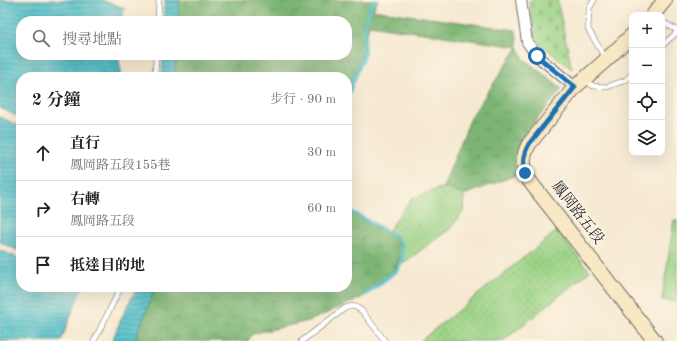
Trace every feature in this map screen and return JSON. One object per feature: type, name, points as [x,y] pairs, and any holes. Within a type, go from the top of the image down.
[{"type":"street","points":[[521,0],[528,42],[537,56],[579,83]]},
{"type":"street","points":[[655,12],[665,0]]},
{"type":"street","name":"鳳岡路五段","points":[[629,38],[579,83],[529,144],[523,161],[525,173],[528,179],[655,341]]},
{"type":"lane","points":[[158,16],[159,0]]},
{"type":"lane","points":[[594,0],[590,9],[588,29],[606,60]]},
{"type":"lane","points":[[665,24],[677,31],[665,43]]},
{"type":"lane","points":[[155,72],[156,60]]},
{"type":"lane","points":[[579,83],[607,87],[626,80],[629,77]]},
{"type":"lane","points":[[94,341],[118,292]]},
{"type":"lane","points":[[302,341],[345,308],[352,306],[362,311],[385,341]]},
{"type":"green space","points":[[179,0],[378,0],[373,10],[516,30],[518,47],[369,25],[360,62],[352,81],[352,72],[175,72],[176,60],[352,60],[352,16],[178,16]]},
{"type":"green space","points":[[529,0],[557,0],[572,69],[536,41]]},
{"type":"green space","points":[[518,47],[524,59],[562,89],[523,136],[515,163],[516,175],[464,195],[443,187],[471,117]]},
{"type":"green space","points":[[443,187],[464,195],[463,212],[451,228],[394,270],[403,251],[388,231],[411,199]]},
{"type":"green space","points":[[352,214],[388,231],[403,251],[394,270],[361,298],[309,321],[252,334],[248,341],[134,341],[154,292],[352,292]]},
{"type":"green space","points":[[674,220],[677,220],[677,302],[662,300]]},
{"type":"green space","points":[[557,231],[590,271],[503,341],[420,341]]},
{"type":"water","points":[[0,0],[102,0],[124,8],[123,16],[16,16],[16,60],[119,60],[121,72],[16,72],[16,116],[0,108]]},
{"type":"water","points":[[165,0],[179,0],[178,16],[163,16]]},
{"type":"water","points":[[163,60],[176,60],[175,72],[162,72]]},
{"type":"water","points":[[0,117],[16,125],[16,250],[0,242]]},
{"type":"water","points":[[0,250],[16,257],[16,292],[80,292],[61,341],[0,341]]},
{"type":"water","points":[[134,292],[154,292],[134,341],[112,341]]},
{"type":"waterway","points":[[352,85],[364,55],[365,24],[370,7],[375,0]]},
{"type":"waterway","points":[[352,212],[396,237],[402,246],[402,261],[397,270],[365,295]]},
{"type":"route","points":[[525,173],[523,161],[526,149],[575,87],[537,56]]}]
